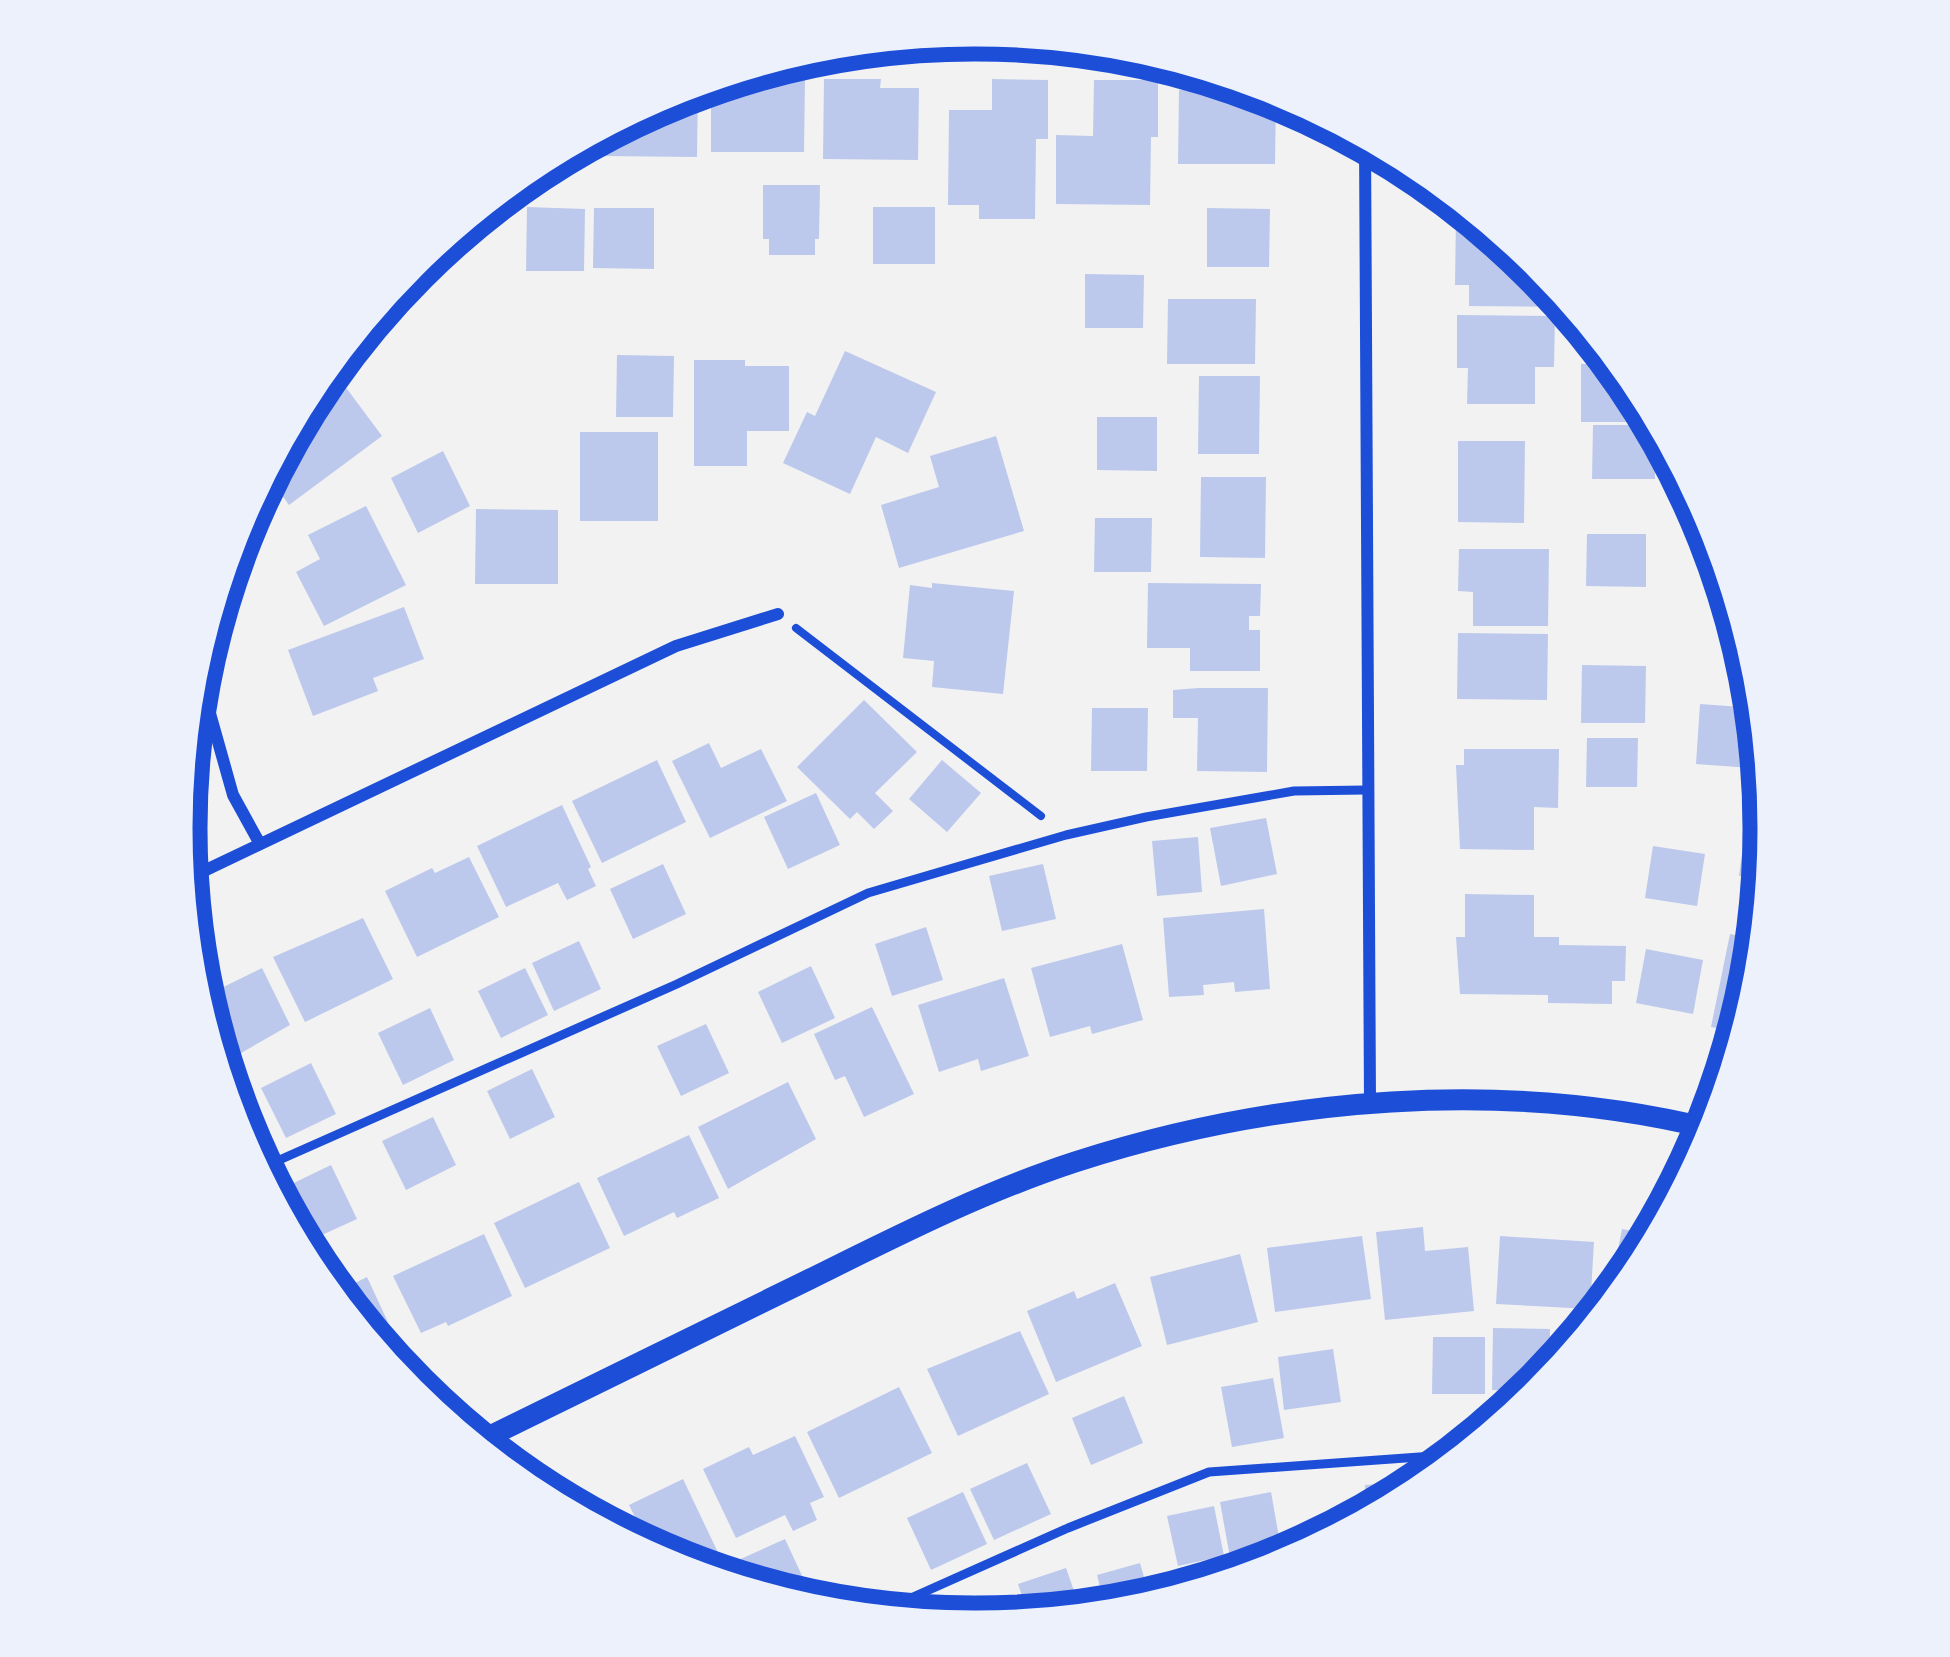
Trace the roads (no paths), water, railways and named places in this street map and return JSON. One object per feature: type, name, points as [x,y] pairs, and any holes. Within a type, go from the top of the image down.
[{"type":"street","points":[[1365,160],[1370,1104]]},
{"type":"street","points":[[202,872],[676,646],[778,614]]},
{"type":"street","points":[[209,711],[233,795],[260,844]]},
{"type":"street","points":[[493,1435],[999,1190],[1074,1162],[1168,1136],[1296,1111],[1370,1104],[1527,1104],[1691,1126]]},
{"type":"lane","points":[[276,1162],[677,984],[868,893],[1066,835],[1294,791],[1366,790]]},
{"type":"lane","points":[[907,1599],[1209,1472],[1427,1456]]}]
